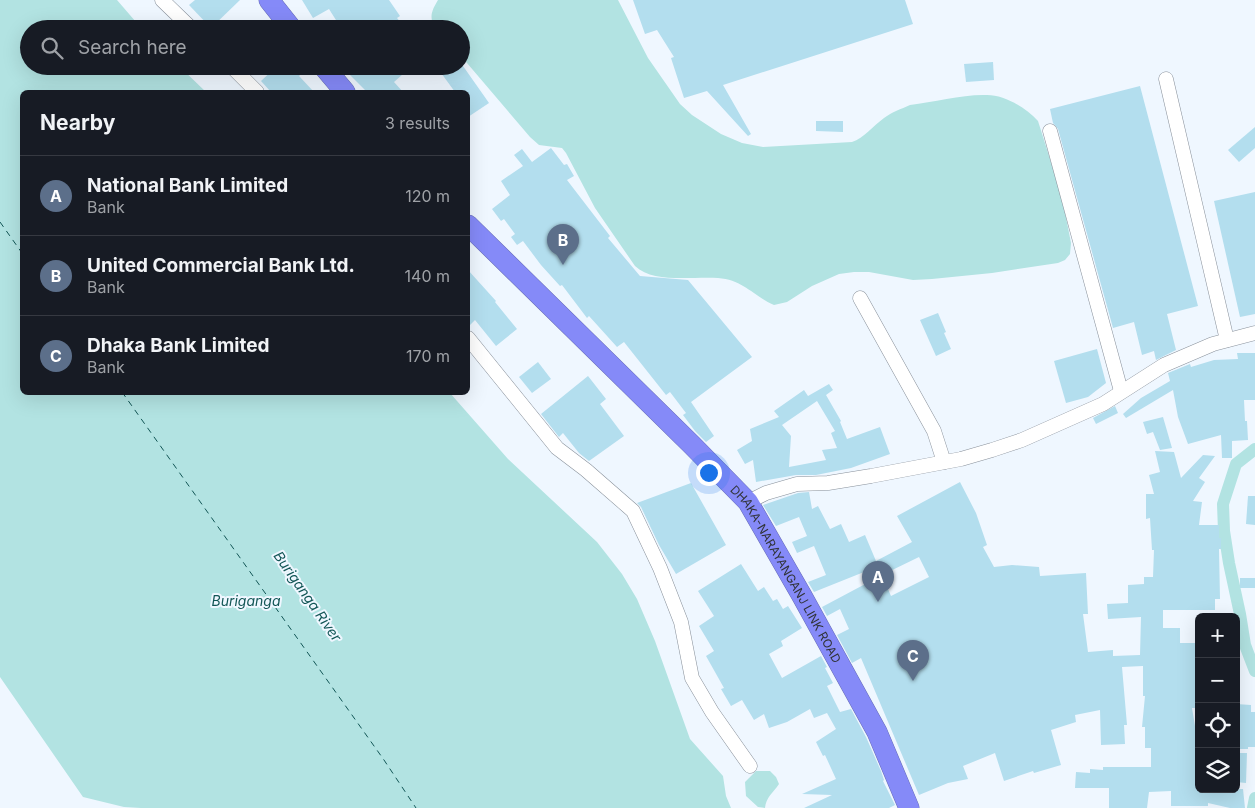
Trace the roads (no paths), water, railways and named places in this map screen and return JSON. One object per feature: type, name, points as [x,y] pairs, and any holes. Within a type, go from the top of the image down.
[{"type":"highway","points":[[269,0],[285,20]]},
{"type":"highway","points":[[330,75],[342,90]]},
{"type":"highway","name":"DHAKA-NARAYANGANJ LINK ROAD","points":[[470,227],[748,502],[877,732],[908,808]]},
{"type":"street","points":[[162,0],[183,20]]},
{"type":"street","points":[[240,75],[255,90]]},
{"type":"street","points":[[1166,79],[1227,340]]},
{"type":"street","points":[[1050,131],[1121,391]]},
{"type":"street","points":[[860,298],[934,431],[944,462]]},
{"type":"street","points":[[748,502],[766,492],[797,484],[828,483],[944,462],[1022,440],[1103,404],[1164,365],[1213,344],[1255,332]]},
{"type":"street","points":[[470,340],[557,448],[586,470],[633,511],[660,568],[681,622],[692,678],[712,712],[750,766]]},
{"type":"water","name":"Buriganga","points":[[0,0],[117,0],[134,20],[20,20],[20,75],[188,75],[204,90],[20,90],[20,395],[452,395],[508,459],[597,542],[622,574],[637,599],[655,641],[690,739],[723,776],[726,796],[731,808],[124,807],[83,797],[0,677]]},
{"type":"water","points":[[438,0],[618,0],[648,58],[680,104],[692,115],[721,134],[742,143],[763,147],[852,142],[864,135],[887,116],[910,105],[978,95],[1001,97],[1028,111],[1038,121],[1062,197],[1071,243],[1070,254],[1065,260],[1058,263],[992,273],[932,279],[913,280],[869,272],[839,274],[812,286],[787,302],[774,305],[742,285],[727,279],[674,278],[643,272],[635,266],[595,208],[562,148],[539,145],[470,67],[470,20],[432,20],[434,7]]},
{"type":"water","points":[[756,771],[770,771],[776,777],[779,784],[768,798],[765,808],[758,807],[746,796],[745,782]]},
{"type":"waterway","points":[[1255,449],[1236,464],[1223,504],[1224,531],[1229,563],[1245,645],[1255,671]]},
{"type":"waterway","points":[[1253,808],[1255,798]]},
{"type":"place","name":"United Commercial Bank Ltd.","points":[[563,265]]},
{"type":"place","name":"National Bank Limited","points":[[878,602]]},
{"type":"place","name":"Dhaka Bank Limited","points":[[913,681]]},
{"type":"water label","name":"Buriganga River","points":[[308,596]]}]
